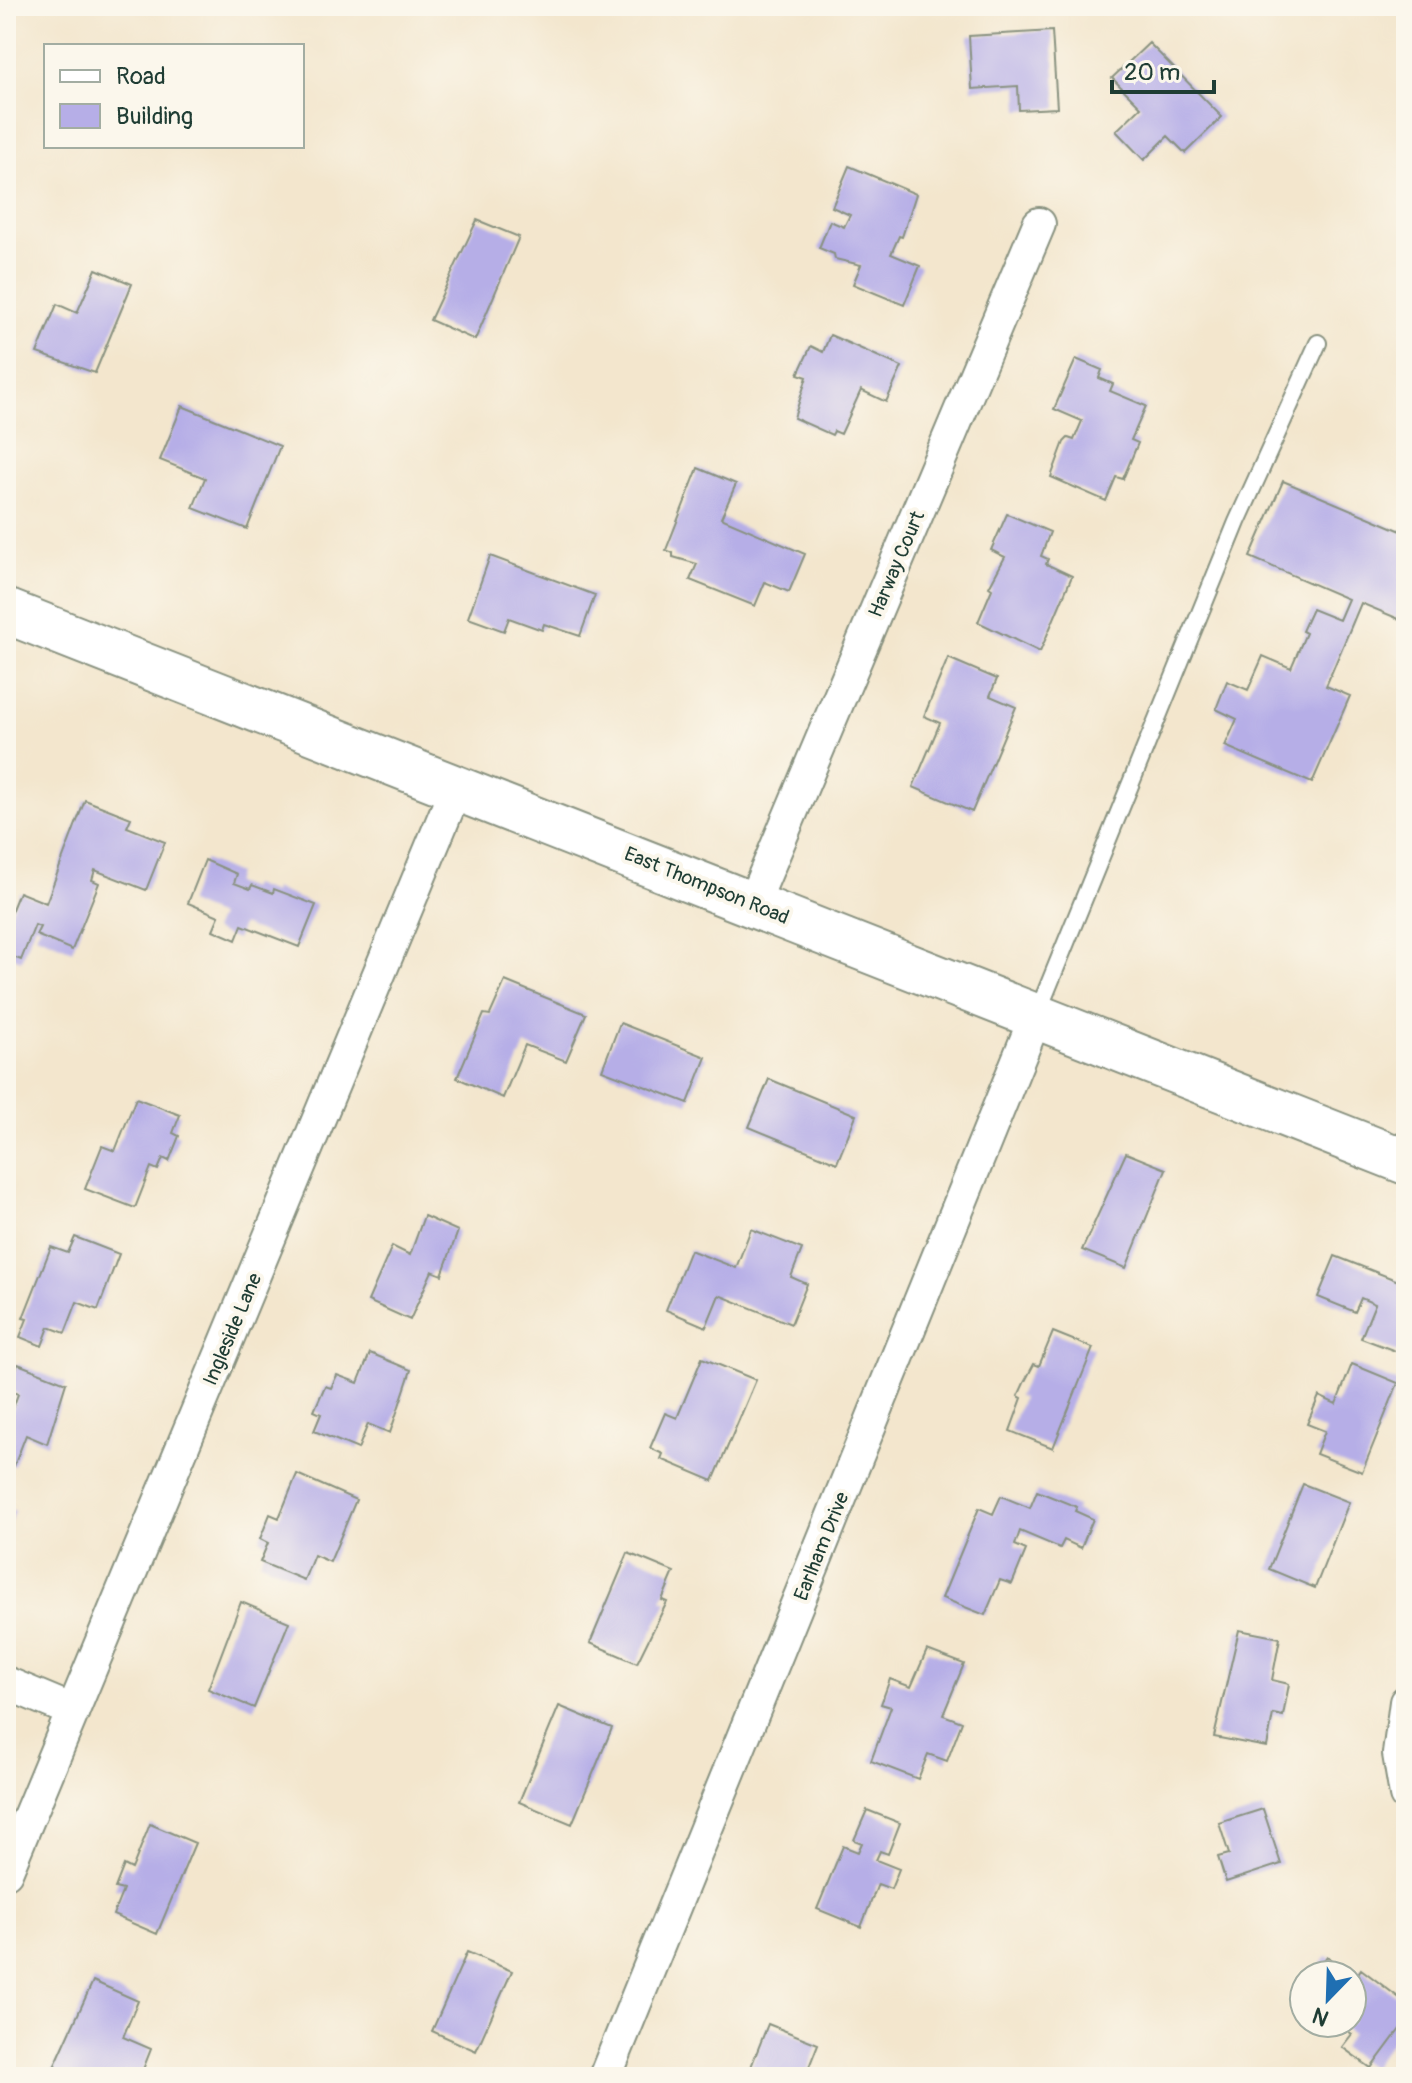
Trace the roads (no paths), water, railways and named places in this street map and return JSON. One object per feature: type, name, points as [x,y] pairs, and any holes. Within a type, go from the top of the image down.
[{"type":"main road","name":"East Thompson Road","points":[[6,611],[1406,1162]]},
{"type":"street","name":"Harway Court","points":[[753,903],[1039,224]]},
{"type":"street","name":"Ingleside Lane","points":[[6,1872],[457,786]]},
{"type":"street","name":"Earlham Drive","points":[[605,2077],[1036,1016]]},
{"type":"street","points":[[6,1683],[73,1711]]},
{"type":"street","points":[[1406,1702],[1399,1754],[1406,1795]]},
{"type":"lane","points":[[1036,1016],[1237,522],[1318,343]]}]
